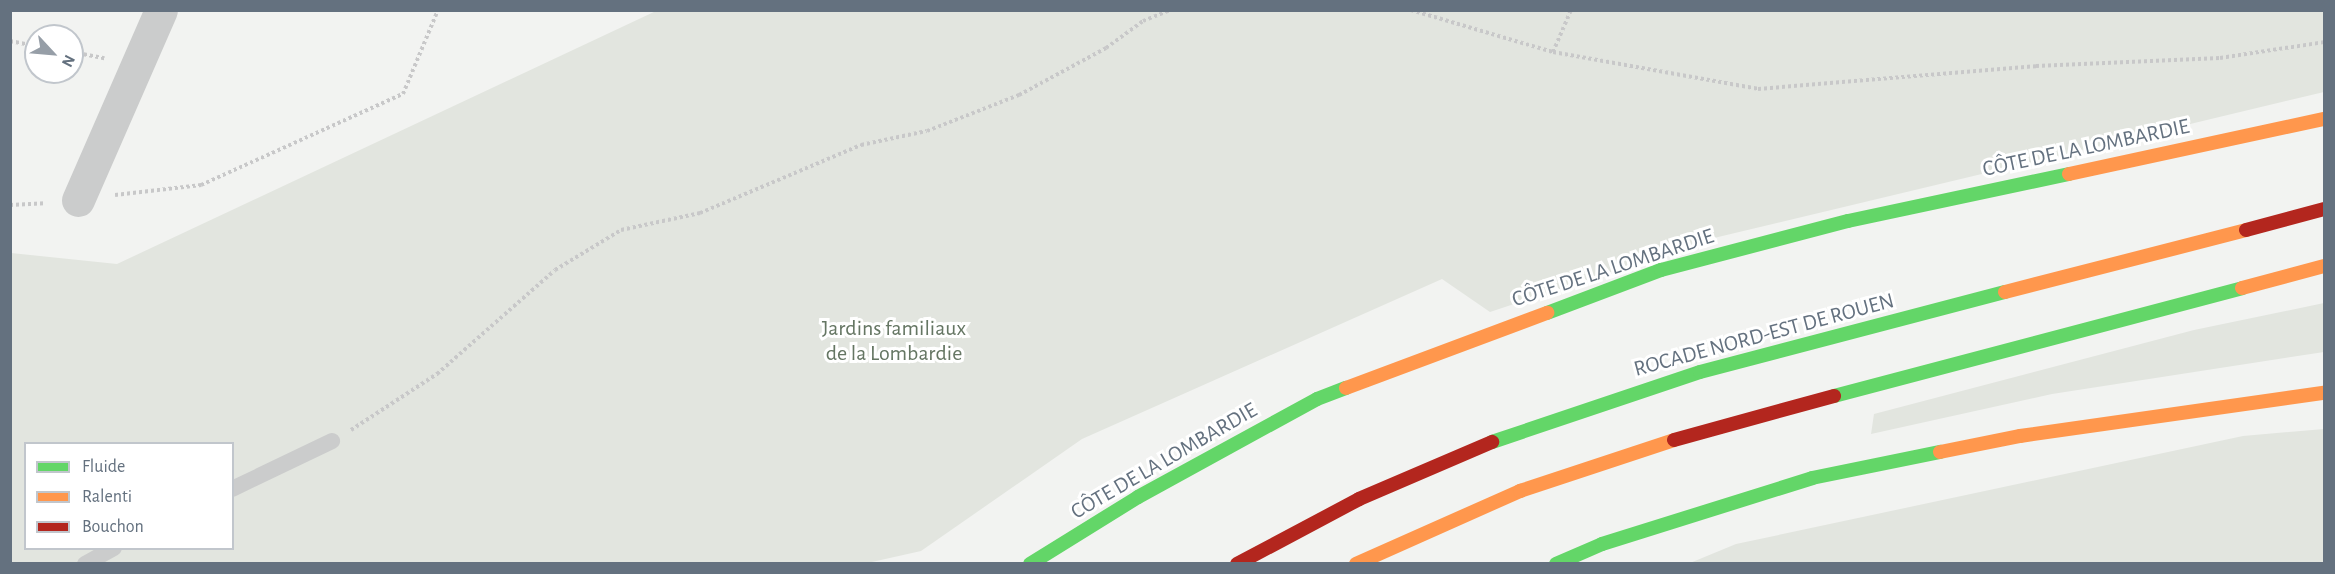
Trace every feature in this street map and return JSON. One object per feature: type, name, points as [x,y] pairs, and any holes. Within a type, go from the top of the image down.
[{"type":"main road","name":"CÔTE DE LA LOMBARDIE","points":[[1030,564],[1138,497],[1317,399],[1661,270],[1848,221],[2325,118]]},
{"type":"main road","name":"ROCADE NORD-EST DE ROUEN","points":[[1237,564],[1359,499],[1485,444],[1582,409],[1700,372],[2325,209]]},
{"type":"main road","points":[[1356,564],[1520,491],[1706,430],[2325,266]]},
{"type":"main road","points":[[1556,564],[1602,544],[1812,478],[2020,436],[2325,393]]},
{"type":"street","points":[[78,200],[161,10]]},
{"type":"lane","points":[[234,488],[333,441]]},
{"type":"lane","points":[[85,564],[112,550]]},
{"type":"path","points":[[78,200],[201,185],[403,94],[438,10]]},
{"type":"path","points":[[333,441],[438,374],[555,270],[621,230],[700,213],[861,145],[927,131],[1019,95],[1106,48],[1143,21],[1170,10]]},
{"type":"path","points":[[1411,10],[1553,52],[1758,89],[2036,66],[2220,58],[2325,42]]},
{"type":"path","points":[[1553,52],[1571,10]]},
{"type":"green space","name":"Jardins familiaux de la Lombardie","points":[[656,11],[2324,11],[2324,92],[1714,238],[1490,312],[1442,279],[1082,439],[921,551],[863,564],[11,564],[11,253],[117,264]]},
{"type":"green space","points":[[2324,303],[2324,352],[2052,394],[1871,434],[1874,414],[2194,330]]},
{"type":"green space","points":[[2324,429],[2324,563],[1690,563],[1736,544],[2243,436]]},
{"type":"traffic: fast","points":[[1547,313],[1661,270],[1848,221],[2069,174]]},
{"type":"traffic: fast","points":[[1834,396],[2242,288]]},
{"type":"traffic: fast","points":[[1492,442],[1700,372],[2005,292]]},
{"type":"traffic: fast","points":[[1030,564],[1138,497],[1317,399],[1346,388]]},
{"type":"traffic: fast","points":[[1556,564],[1602,544],[1812,478],[1940,452]]},
{"type":"traffic: slow","points":[[2069,174],[2324,119]]},
{"type":"traffic: slow","points":[[2005,292],[2246,230]]},
{"type":"traffic: slow","points":[[2242,288],[2324,266]]},
{"type":"traffic: slow","points":[[1346,388],[1547,313]]},
{"type":"traffic: slow","points":[[1940,452],[2020,436],[2324,393]]},
{"type":"traffic: slow","points":[[1356,564],[1520,491],[1674,440]]},
{"type":"traffic: jam","points":[[2246,230],[2324,209]]},
{"type":"traffic: jam","points":[[1674,440],[1834,396]]},
{"type":"traffic: jam","points":[[1237,564],[1359,499],[1492,442]]}]
